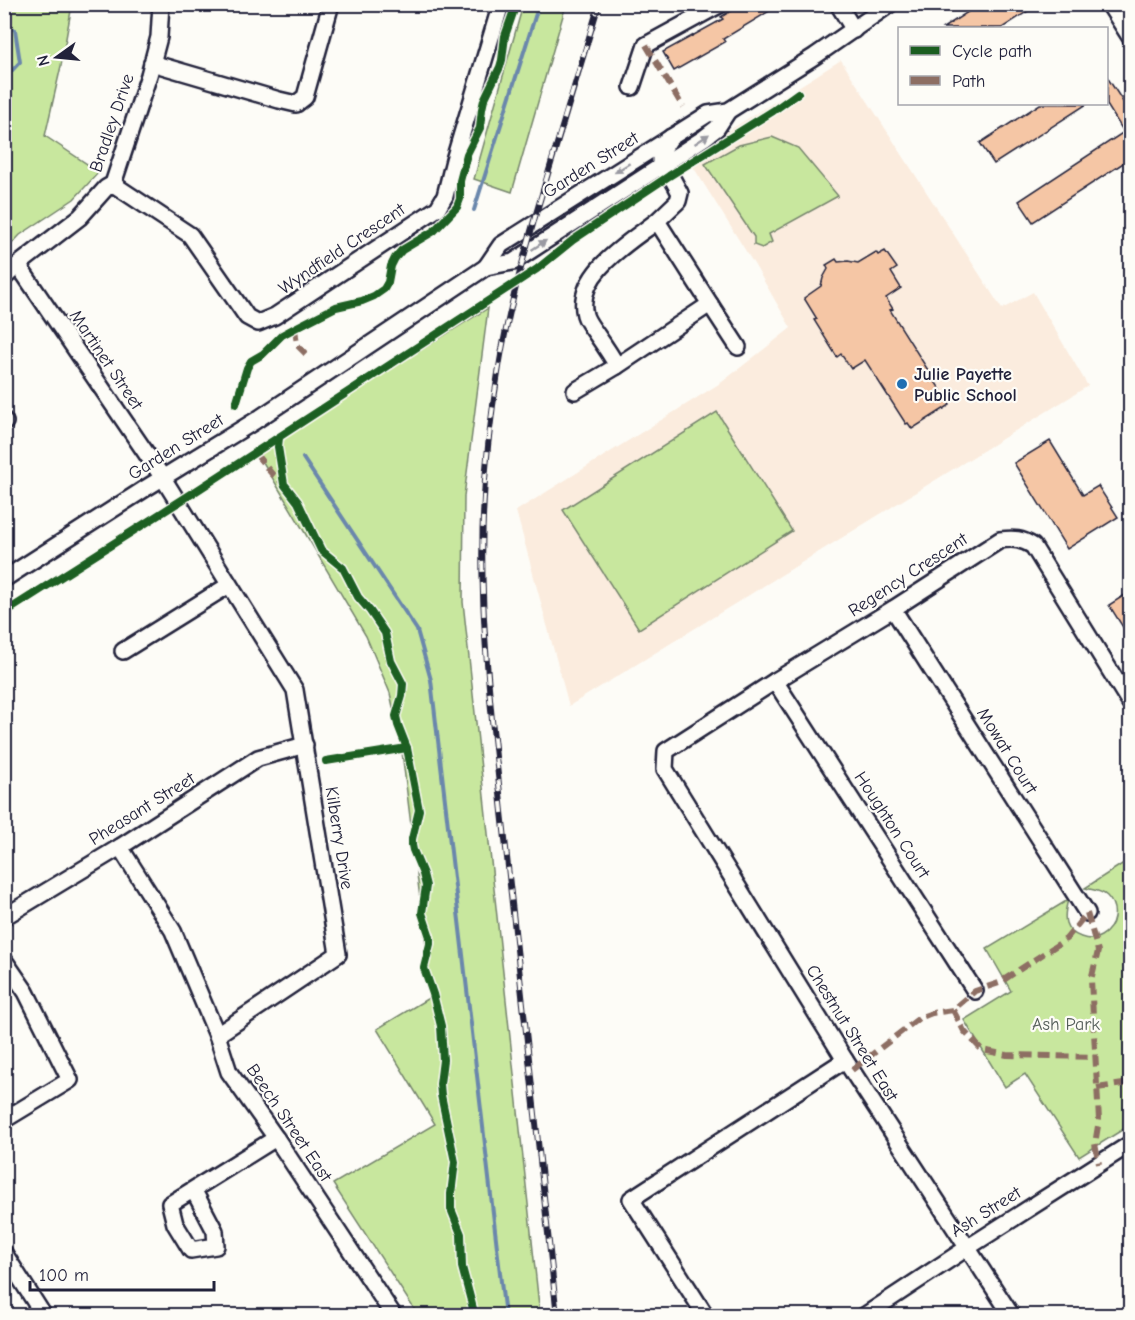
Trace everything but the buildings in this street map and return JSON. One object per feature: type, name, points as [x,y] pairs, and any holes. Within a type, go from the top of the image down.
[{"type":"street","name":"Bradley Drive","points":[[4,278],[80,217],[106,188],[113,184],[159,37],[161,4]]},
{"type":"street","points":[[152,63],[296,104],[305,97],[331,4]]},
{"type":"street","name":"Wyndfield Crescent","points":[[113,184],[190,235],[247,317],[258,323],[275,316],[438,208],[445,196],[501,4]]},
{"type":"street","points":[[838,4],[854,30]]},
{"type":"street","name":"Garden Street","points":[[4,579],[255,421],[486,267],[501,245],[708,114],[728,111],[854,30],[890,4]]},
{"type":"street","points":[[1109,4],[1131,37]]},
{"type":"street","points":[[632,87],[646,45],[719,5]]},
{"type":"street","name":"Garden Street","points":[[486,267],[513,262],[717,128],[728,111]]},
{"type":"street","points":[[617,366],[586,317],[583,301],[598,268],[657,221],[678,201],[680,193],[660,166],[660,154],[671,137]]},
{"type":"street","points":[[657,221],[738,347]]},
{"type":"street","name":"Martinet Street","points":[[18,265],[163,477]]},
{"type":"street","points":[[574,391],[617,366],[710,304]]},
{"type":"street","name":"Kilberry Drive","points":[[163,477],[295,690],[338,954],[217,1035]]},
{"type":"street","name":"Regency Crescent","points":[[664,769],[666,751],[1000,540],[1012,538],[1024,540],[1033,546],[1131,703]]},
{"type":"street","points":[[123,651],[229,585]]},
{"type":"street","name":"Mowat Court","points":[[894,609],[1087,914]]},
{"type":"street","name":"Houghton Court","points":[[775,681],[975,991]]},
{"type":"street","name":"Pheasant Street","points":[[4,917],[120,847],[258,758],[305,745]]},
{"type":"street","name":"Chestnut Street East","points":[[664,769],[845,1060],[1012,1316]]},
{"type":"street","name":"Beech Street East","points":[[120,847],[173,931],[217,1035],[230,1072],[394,1316]]},
{"type":"street","points":[[4,960],[26,992],[70,1080],[4,1120]]},
{"type":"street","points":[[706,1316],[631,1199],[845,1060]]},
{"type":"street","points":[[194,1191],[276,1138]]},
{"type":"street","name":"Ash Street","points":[[864,1316],[1131,1144]]},
{"type":"street","points":[[4,1253],[37,1313]]},
{"type":"shaded area","name":"Julie Payette Public School","points":[[841,60],[1002,309],[1033,292],[1088,386],[569,706],[516,511],[722,382],[791,328],[687,157]]},
{"type":"green space","points":[[4,5],[72,5],[45,136],[99,172],[74,199],[20,235],[5,251]]},
{"type":"green space","points":[[523,5],[566,5],[512,192],[474,179]]},
{"type":"green space","points":[[772,137],[798,148],[838,196],[769,234],[772,242],[762,248],[754,245],[754,237],[705,164],[739,145]]},
{"type":"green space","points":[[488,308],[464,496],[463,602],[540,1315],[418,1315],[333,1184],[435,1124],[377,1029],[432,996],[401,744],[390,693],[366,636],[257,452]]},
{"type":"green space","points":[[717,412],[792,531],[639,629],[563,510]]},
{"type":"green space","name":"Ash Park","points":[[1130,859],[1130,1125],[1079,1157],[1025,1074],[1005,1087],[964,1020],[1011,991],[987,949],[1068,900],[1065,920],[1072,932],[1091,939],[1106,932],[1113,923],[1114,917],[1111,901],[1102,892],[1085,888]]},
{"type":"waterway","points":[[474,210],[539,4]]},
{"type":"waterway","points":[[4,25],[15,30],[20,62],[4,79]]},
{"type":"waterway","points":[[303,458],[417,630],[431,680],[505,1316]]},
{"type":"railway","points":[[557,1316],[492,720],[484,625],[482,537],[491,423],[506,329],[535,217],[599,4]]},
{"type":"marked path","points":[[646,45],[683,107]]},
{"type":"marked path","points":[[295,328],[297,345],[308,356]]},
{"type":"marked path","points":[[255,453],[272,474],[284,484]]},
{"type":"marked path","points":[[1087,913],[1098,951],[1091,980],[1099,1120],[1095,1144],[1099,1164]]},
{"type":"marked path","points":[[852,1070],[919,1018],[932,1013],[953,1010],[975,991],[999,983],[1066,939],[1087,913]]},
{"type":"marked path","points":[[953,1010],[964,1031],[982,1050],[1007,1055],[1094,1057]]},
{"type":"marked path","points":[[1097,1088],[1130,1083]]},
{"type":"cycle path","points":[[236,404],[251,361],[263,354],[282,335],[336,307],[362,301],[384,289],[391,266],[402,250],[434,231],[457,207],[460,199],[460,181],[467,154],[480,128],[484,100],[500,67],[505,36],[517,4]]},
{"type":"cycle path","points":[[4,613],[537,269],[573,240],[798,93]]},
{"type":"cycle path","points":[[279,438],[278,447],[284,484],[298,502],[321,550],[343,568],[358,597],[385,633],[391,661],[403,684],[396,716],[407,748],[419,810],[412,845],[426,886],[422,913],[430,944],[424,968],[441,1026],[443,1060],[441,1095],[455,1162],[451,1209],[461,1234],[462,1267],[475,1316]]},
{"type":"cycle path","points":[[326,761],[407,748]]},
{"type":"place","name":"Julie Payette Public School","points":[[902,384]]}]
